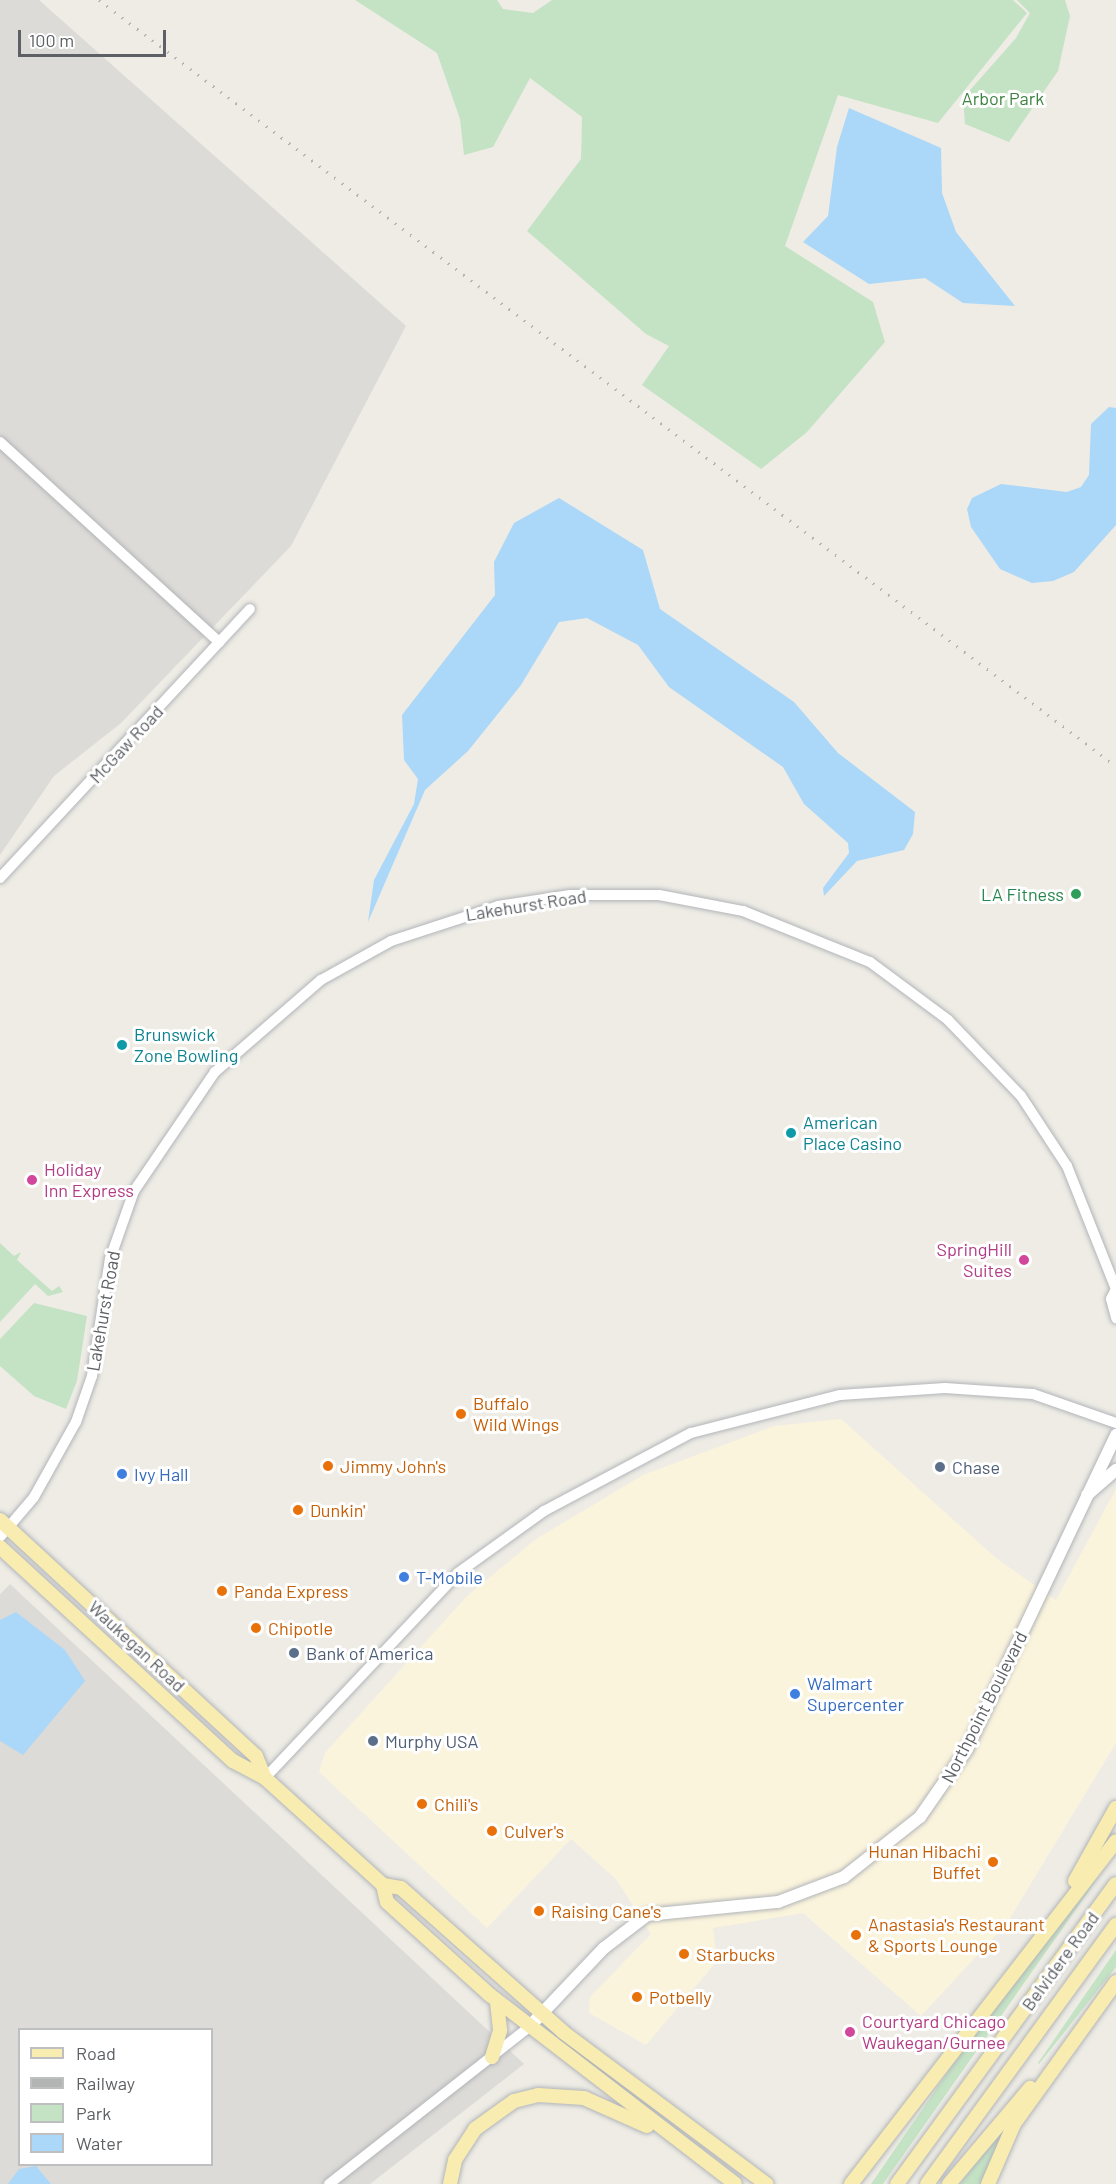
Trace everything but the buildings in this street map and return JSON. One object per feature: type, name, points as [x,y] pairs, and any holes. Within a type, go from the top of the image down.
[{"type":"main road","name":"Northpoint Boulevard","points":[[529,2027],[604,1948],[647,1915],[778,1902],[844,1877],[915,1822],[968,1749],[1082,1500],[1116,1435]]},
{"type":"main road","points":[[1082,1500],[1116,1470]]},
{"type":"main road","name":"Waukegan Road","points":[[3,1528],[256,1756],[265,1778]]},
{"type":"main road","name":"Waukegan Road","points":[[0,1547],[245,1772],[265,1778],[383,1885],[401,1888],[542,2013],[766,2184]]},
{"type":"main road","points":[[1063,1904],[1116,1808]]},
{"type":"main road","points":[[851,2184],[924,2092],[1063,1904],[1116,1841]]},
{"type":"main road","name":"Belvidere Road","points":[[897,2184],[1116,1884]]},
{"type":"main road","name":"Waukegan Road","points":[[383,1885],[387,1902],[497,2001],[688,2149]]},
{"type":"main road","name":"Belvidere Road","points":[[927,2184],[1116,1926]]},
{"type":"main road","points":[[988,2184],[1014,2124],[1116,1982]]},
{"type":"main road","points":[[492,2057],[500,2030],[497,2001]]},
{"type":"main road","points":[[949,2184],[1089,2018]]},
{"type":"main road","points":[[862,2184],[924,2092]]},
{"type":"main road","points":[[450,2184],[455,2160],[475,2129],[514,2101],[538,2095],[584,2098],[688,2149],[735,2184]]},
{"type":"street","points":[[0,442],[219,642]]},
{"type":"street","name":"McGaw Road","points":[[0,878],[250,609]]},
{"type":"street","name":"Lakehurst Road","points":[[3,1528],[56,1462],[76,1422],[92,1376],[110,1259],[134,1191],[215,1072],[321,980],[391,941],[498,906],[570,895],[659,895],[743,911],[870,962],[948,1020],[1021,1096],[1067,1166],[1116,1289],[1111,1299],[1116,1317]]},
{"type":"street","points":[[265,1778],[458,1573],[544,1511],[691,1433],[840,1395],[945,1388],[1033,1394],[1116,1423]]},
{"type":"street","points":[[329,2184],[529,2027]]},
{"type":"shaded area","points":[[0,0],[39,0],[406,326],[291,546],[121,723],[54,776],[0,855]]},
{"type":"shaded area","points":[[841,1419],[997,1559],[1056,1600],[1116,1489],[1116,1743],[1007,1923],[921,2016],[803,1913],[713,1928],[717,1961],[646,2045],[589,2013],[590,1997],[651,1934],[616,1879],[571,1839],[487,1928],[319,1772],[325,1753],[467,1596],[536,1539],[643,1475],[774,1426]]},
{"type":"shaded area","points":[[10,1584],[524,2064],[370,2184],[0,2184],[0,1594]]},
{"type":"green space","points":[[355,0],[497,0],[503,9],[533,13],[552,0],[1013,0],[1027,13],[938,123],[838,95],[785,246],[873,302],[885,342],[807,432],[761,469],[642,385],[669,346],[646,334],[527,231],[581,159],[582,117],[530,78],[493,147],[464,155],[460,119],[437,53]]},
{"type":"green space","name":"Arbor Park","points":[[1017,0],[1065,0],[1070,16],[1058,71],[1009,142],[965,124],[963,98],[1016,38],[1030,13]]},
{"type":"green space","points":[[0,1243],[14,1256],[21,1252],[17,1260],[52,1291],[59,1286],[63,1292],[48,1296],[35,1284],[0,1322]]},
{"type":"green space","points":[[34,1303],[87,1316],[77,1381],[66,1409],[34,1396],[0,1366],[0,1339]]},
{"type":"green space","points":[[1100,1875],[883,2184],[871,2184],[970,2040]]},
{"type":"green space","points":[[1116,1950],[1116,1967],[1039,2064],[1038,2063]]},
{"type":"green space","points":[[1005,2125],[983,2184],[960,2184]]},
{"type":"water","points":[[849,108],[941,148],[942,193],[956,232],[1015,306],[963,303],[925,278],[869,284],[803,242],[828,216],[837,147]]},
{"type":"water","points":[[1109,407],[1116,408],[1116,525],[1074,572],[1053,581],[1032,583],[1000,569],[971,527],[967,509],[972,498],[1001,484],[1067,492],[1081,487],[1089,475],[1091,424]]},
{"type":"water","points":[[559,498],[643,550],[660,609],[794,702],[838,753],[915,812],[913,834],[904,850],[857,861],[824,896],[823,888],[849,853],[848,843],[804,804],[783,767],[669,687],[638,645],[587,618],[559,622],[521,685],[468,751],[425,790],[368,922],[374,880],[414,804],[418,779],[404,760],[402,715],[495,595],[494,562],[514,523]]},
{"type":"water","points":[[16,1612],[65,1650],[85,1681],[23,1755],[0,1741],[0,1620]]},
{"type":"water","points":[[36,2166],[51,2184],[8,2184],[19,2169]]},
{"type":"railway","points":[[99,0],[1116,766]]},
{"type":"place","name":"LA Fitness","points":[[1076,894]]},
{"type":"place","name":"Brunswick Zone Bowling","points":[[122,1045]]},
{"type":"place","name":"American Place Casino","points":[[791,1133]]},
{"type":"place","name":"Holiday Inn Express","points":[[32,1180]]},
{"type":"place","name":"SpringHill Suites","points":[[1024,1260]]},
{"type":"place","name":"Buffalo Wild Wings","points":[[461,1414]]},
{"type":"place","name":"Jimmy John's","points":[[328,1466]]},
{"type":"place","name":"Chase","points":[[940,1467]]},
{"type":"place","name":"Ivy Hall","points":[[122,1474]]},
{"type":"place","name":"Dunkin'","points":[[298,1510]]},
{"type":"place","name":"T-Mobile","points":[[404,1577]]},
{"type":"place","name":"Panda Express","points":[[222,1591]]},
{"type":"place","name":"Chipotle","points":[[256,1628]]},
{"type":"place","name":"Bank of America","points":[[294,1653]]},
{"type":"place","name":"Walmart Supercenter","points":[[795,1694]]},
{"type":"place","name":"Murphy USA","points":[[373,1741]]},
{"type":"place","name":"Chili's","points":[[422,1804]]},
{"type":"place","name":"Culver's","points":[[492,1831]]},
{"type":"place","name":"Hunan Hibachi Buffet","points":[[993,1862]]},
{"type":"place","name":"Raising Cane's","points":[[539,1911]]},
{"type":"place","name":"Anastasia's Restaurant & Sports Lounge","points":[[856,1935]]},
{"type":"place","name":"Starbucks","points":[[684,1954]]},
{"type":"place","name":"Potbelly","points":[[637,1997]]},
{"type":"place","name":"Courtyard Chicago Waukegan/Gurnee","points":[[850,2032]]}]
